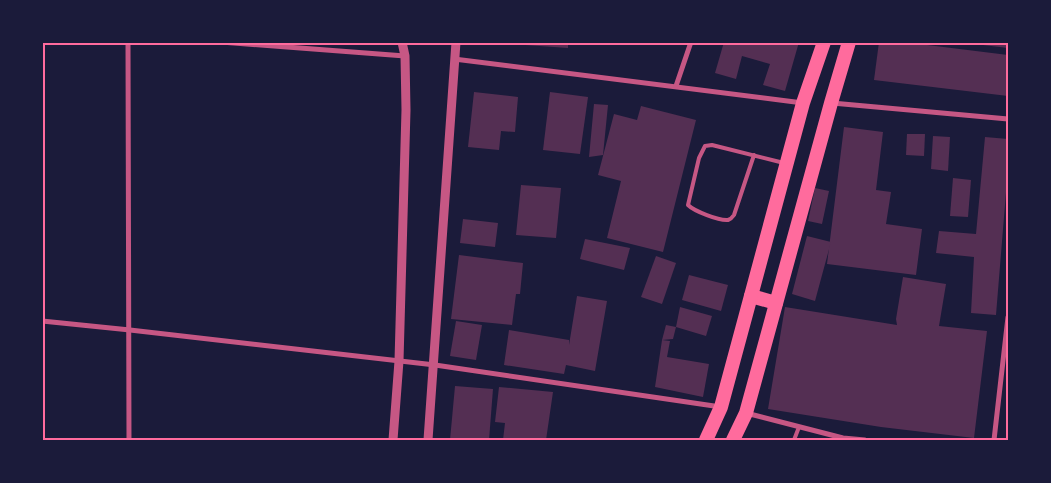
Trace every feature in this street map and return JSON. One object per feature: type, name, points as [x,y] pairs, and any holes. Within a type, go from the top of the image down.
[{"type":"highway","points":[[706,440],[721,407],[804,103],[824,42]]},
{"type":"highway","points":[[733,440],[746,413],[849,42]]},
{"type":"highway","points":[[751,296],[776,303]]},
{"type":"street","points":[[128,42],[129,440]]},
{"type":"street","points":[[221,42],[405,56]]},
{"type":"street","points":[[393,440],[399,361],[406,110],[405,56],[402,42]]},
{"type":"street","points":[[428,440],[456,42]]},
{"type":"street","points":[[676,86],[691,42]]},
{"type":"street","points":[[454,59],[804,103]]},
{"type":"street","points":[[831,102],[1008,119]]},
{"type":"street","points":[[994,440],[1008,317]]},
{"type":"street","points":[[42,321],[434,365],[721,407]]},
{"type":"street","points":[[746,413],[843,439],[865,440]]},
{"type":"lane","points":[[754,155],[734,215],[730,219],[726,220],[693,210],[688,205],[699,158],[705,146],[712,145],[754,155],[787,164]]},
{"type":"lane","points":[[794,440],[799,427]]},
{"type":"building","points":[[511,42],[568,42],[568,48],[511,44]]},
{"type":"building","points":[[724,42],[799,42],[785,91],[763,85],[770,64],[742,56],[736,79],[715,73]]},
{"type":"building","points":[[879,42],[903,42],[1008,55],[1008,96],[874,80]]},
{"type":"building","points":[[984,42],[1008,42],[1008,48],[983,45]]},
{"type":"building","points":[[474,92],[518,97],[515,132],[501,131],[499,150],[468,147]]},
{"type":"building","points":[[550,92],[588,97],[580,154],[543,150]]},
{"type":"building","points":[[594,104],[608,105],[603,155],[589,157]]},
{"type":"building","points":[[641,106],[696,120],[663,252],[607,238],[621,181],[598,175],[614,114],[637,120]]},
{"type":"building","points":[[844,127],[883,132],[876,190],[891,192],[886,224],[922,229],[916,275],[827,264]]},
{"type":"building","points":[[907,134],[925,134],[924,156],[906,155]]},
{"type":"building","points":[[933,136],[950,137],[948,171],[931,169]]},
{"type":"building","points":[[985,137],[1008,139],[1008,168],[996,315],[971,313],[974,257],[936,253],[939,231],[976,234]]},
{"type":"building","points":[[953,178],[971,180],[968,217],[950,216]]},
{"type":"building","points":[[521,185],[561,188],[556,238],[516,235]]},
{"type":"building","points":[[815,188],[829,191],[822,224],[808,221]]},
{"type":"building","points":[[463,219],[498,223],[495,247],[460,243]]},
{"type":"building","points":[[807,236],[831,242],[815,301],[792,294]]},
{"type":"building","points":[[585,239],[630,248],[624,270],[580,259]]},
{"type":"building","points":[[459,255],[523,263],[520,294],[516,294],[512,325],[451,319]]},
{"type":"building","points":[[656,256],[676,263],[662,304],[641,297]]},
{"type":"building","points":[[689,275],[728,285],[721,311],[682,300]]},
{"type":"building","points":[[903,277],[946,284],[939,326],[987,331],[974,438],[881,427],[768,409],[785,307],[897,325],[896,319]]},
{"type":"building","points":[[577,296],[607,301],[595,371],[566,365],[564,374],[504,365],[509,330],[569,340],[569,345]]},
{"type":"building","points":[[680,307],[712,316],[706,336],[676,327]]},
{"type":"building","points":[[456,321],[482,325],[476,360],[450,356]]},
{"type":"building","points":[[666,325],[676,327],[673,339],[662,340]]},
{"type":"building","points":[[662,340],[670,341],[667,357],[709,364],[703,397],[655,387]]},
{"type":"building","points":[[455,386],[493,389],[489,440],[450,440]]},
{"type":"building","points":[[499,387],[553,392],[546,440],[503,440],[505,423],[495,422]]}]
